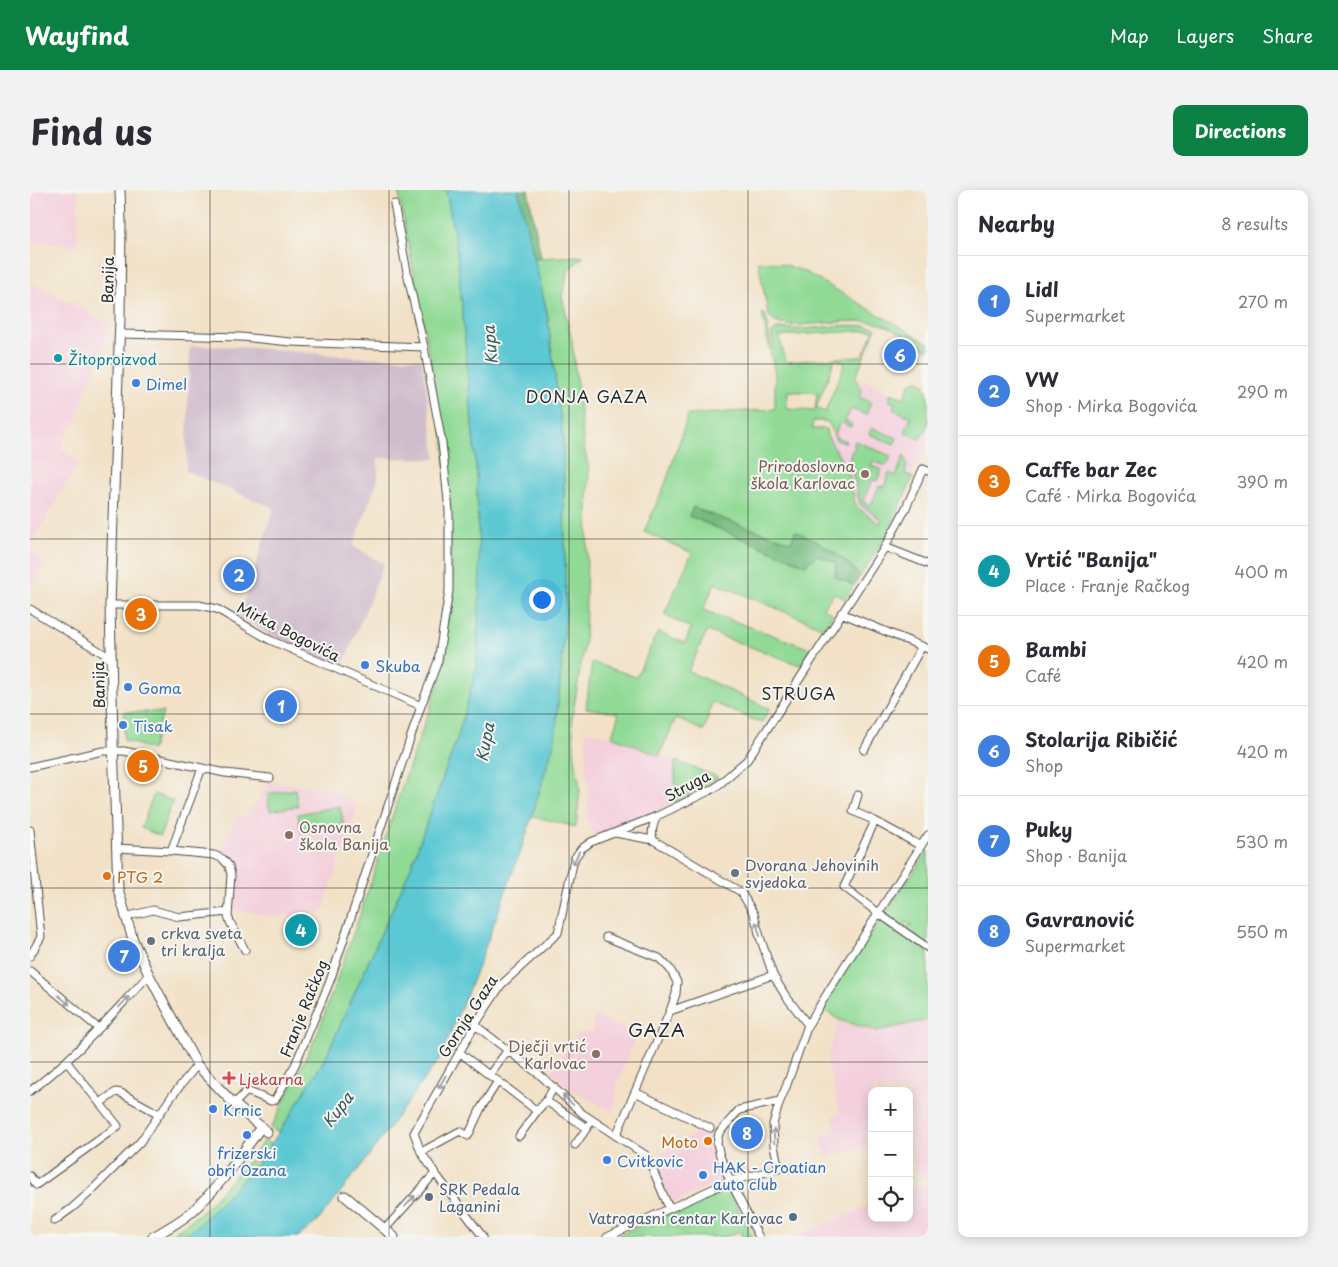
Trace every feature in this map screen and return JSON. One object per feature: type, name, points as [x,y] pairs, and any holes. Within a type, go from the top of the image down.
[{"type":"main road","name":"Banija","points":[[120,190],[120,334],[110,605],[118,890],[133,940],[149,975],[197,1064],[234,1104],[264,1130],[204,1200],[187,1215],[153,1237]]},
{"type":"main road","points":[[345,1196],[394,1237]]},
{"type":"street","points":[[394,204],[442,442],[449,511],[449,591],[438,660],[422,706]]},
{"type":"street","points":[[120,334],[241,337],[291,342],[424,347]]},
{"type":"street","name":"Struga","points":[[615,833],[657,816],[716,787],[747,760],[885,547],[926,470]]},
{"type":"street","points":[[885,547],[928,564]]},
{"type":"street","name":"Mirka Bogovića","points":[[110,605],[209,606],[270,640],[422,706]]},
{"type":"street","points":[[30,609],[111,658]]},
{"type":"street","points":[[841,613],[925,648],[864,750]]},
{"type":"street","name":"Franje Račkog","points":[[234,1104],[245,1092],[271,1101],[276,1100],[295,1065],[330,981],[422,706]]},
{"type":"street","points":[[30,767],[113,750],[225,773],[270,778]]},
{"type":"street","points":[[171,850],[202,768]]},
{"type":"street","points":[[858,795],[853,811],[921,846]]},
{"type":"street","points":[[653,840],[651,833],[657,816]]},
{"type":"street","points":[[875,822],[844,887],[928,948]]},
{"type":"street","points":[[30,830],[41,937],[30,956]]},
{"type":"street","points":[[615,833],[653,840],[741,892],[754,914],[773,975],[785,995],[808,1025]]},
{"type":"street","name":"Gornja Gaza","points":[[421,1152],[414,1133],[475,1025],[501,985],[558,932],[574,859],[581,849],[591,842],[615,833]]},
{"type":"street","points":[[607,1237],[730,1181],[779,1169],[774,1146],[773,1124],[808,1025],[928,835]]},
{"type":"street","points":[[116,848],[171,850],[214,855],[223,860],[229,866],[231,875],[228,912],[230,922],[244,950]]},
{"type":"street","points":[[126,917],[153,910],[179,917],[228,912]]},
{"type":"street","points":[[606,937],[659,958],[670,969],[677,982],[676,994],[670,1011],[616,1136]]},
{"type":"street","points":[[30,971],[98,1028]]},
{"type":"street","points":[[30,1091],[66,1061],[149,975]]},
{"type":"street","points":[[670,1011],[773,975]]},
{"type":"street","points":[[475,1025],[554,1087],[583,1114],[647,1156],[670,1208]]},
{"type":"street","points":[[489,1075],[508,1050]]},
{"type":"street","points":[[459,1052],[537,1111]]},
{"type":"street","points":[[30,1176],[36,1185],[118,1126],[66,1061]]},
{"type":"street","points":[[54,1222],[88,1194],[140,1142],[197,1064]]},
{"type":"street","points":[[483,1237],[421,1152],[460,1132],[468,1136],[481,1108],[498,1081]]},
{"type":"street","points":[[520,1136],[554,1087]]},
{"type":"street","points":[[100,1103],[116,1092],[159,1114]]},
{"type":"street","points":[[635,1092],[710,1128]]},
{"type":"street","points":[[546,1101],[587,1128]]},
{"type":"street","points":[[759,1237],[730,1181],[717,1143],[719,1133],[738,1110],[780,1101]]},
{"type":"street","points":[[575,1145],[592,1120]]},
{"type":"street","points":[[385,1229],[435,1173]]},
{"type":"shaded area","points":[[30,190],[78,190],[78,246],[30,242]]},
{"type":"shaded area","points":[[30,283],[71,302],[110,325],[77,418],[60,448],[79,463],[30,546]]},
{"type":"shaded area","points":[[190,346],[244,347],[354,357],[422,359],[436,459],[378,458],[378,479],[353,546],[384,564],[342,668],[273,636],[237,615],[246,595],[274,508],[186,471]]},
{"type":"shaded area","name":"Prirodoslovna škola Karlovac","points":[[860,379],[928,409],[928,440],[882,539],[793,544],[831,435]]},
{"type":"shaded area","points":[[30,546],[45,565],[30,586]]},
{"type":"shaded area","points":[[586,732],[612,736],[675,761],[675,803],[593,835],[587,818],[589,785],[586,769]]},
{"type":"shaded area","name":"Osnovna škola Banija","points":[[268,782],[328,788],[358,806],[322,913],[279,917],[232,909],[234,879],[231,860],[221,850],[236,819],[248,816]]},
{"type":"shaded area","name":"Dječji vrtić Karlovac","points":[[596,1016],[636,1035],[617,1084],[615,1102],[611,1111],[572,1090],[551,1072],[576,1036],[584,1032],[593,1032],[593,1019]]},
{"type":"shaded area","points":[[839,1020],[877,1031],[928,1020],[928,1174],[920,1178],[913,1160],[913,1087],[868,1087],[868,1146],[827,1158],[820,1136],[836,1131],[833,1116],[840,1114],[827,1060]]},
{"type":"shaded area","points":[[705,1127],[713,1132],[723,1179],[673,1203],[655,1164],[651,1160]]},
{"type":"shaded area","points":[[928,1182],[928,1237],[793,1237],[868,1207],[868,1222],[913,1222],[913,1188]]},
{"type":"green space","points":[[398,190],[446,190],[457,250],[476,469],[480,582],[477,666],[458,736],[410,869],[326,1057],[279,1133],[271,1128],[317,1035],[435,694],[442,662],[452,591],[444,443]]},
{"type":"green space","points":[[518,190],[528,190],[541,257],[534,258]]},
{"type":"green space","points":[[584,256],[569,269],[562,296],[572,342],[584,446],[589,470],[585,640],[572,719],[575,759],[580,789],[576,827],[531,817],[555,739],[566,611],[563,439],[547,312],[534,258]]},
{"type":"green space","points":[[758,261],[783,264],[807,273],[928,343],[928,350],[896,330],[866,321],[794,325],[777,323],[768,313]]},
{"type":"green space","points":[[762,314],[765,314],[769,328],[772,349],[774,348],[772,333],[778,329],[849,325],[876,328],[855,378],[862,390],[859,397],[871,402],[866,415],[851,409],[845,421],[852,424],[851,427],[842,423],[839,425],[834,436],[829,423],[824,421],[813,421],[812,429],[826,429],[827,435],[849,474],[855,503],[858,508],[880,524],[881,519],[860,504],[849,464],[851,452],[855,449],[855,441],[891,456],[886,466],[873,461],[871,465],[881,470],[877,481],[872,480],[863,502],[871,505],[879,486],[884,487],[889,473],[896,476],[904,455],[907,465],[905,474],[913,477],[885,539],[860,576],[846,561],[831,550],[796,532],[791,543],[693,507],[689,516],[805,565],[817,555],[836,563],[835,577],[854,585],[845,599],[834,593],[823,608],[833,614],[824,628],[715,583],[703,610],[811,649],[800,665],[707,631],[688,671],[770,709],[761,723],[712,702],[704,731],[676,718],[659,756],[612,736],[619,713],[586,708],[592,662],[636,677],[658,632],[685,643],[691,628],[664,615],[692,553],[644,532],[666,482],[688,415],[775,409],[775,374]],"holes":[[[874,330],[863,356],[786,362],[779,336]],[[835,359],[845,363],[825,412],[816,408]],[[788,391],[817,393],[815,411],[787,409]]]},
{"type":"green space","points":[[916,380],[923,383],[928,394],[928,424],[920,439],[905,433],[911,417],[893,409],[895,403],[888,401],[891,393],[904,398],[909,385]]},
{"type":"green space","points":[[872,428],[897,438],[894,444],[869,434]]},
{"type":"green space","points":[[834,436],[846,441],[845,443],[836,440]]},
{"type":"green space","points":[[693,507],[791,542],[795,531],[814,540],[846,561],[860,576],[854,585],[835,577],[836,563],[817,555],[805,565],[689,516]]},
{"type":"green space","points":[[124,712],[163,712],[152,750],[124,740]]},
{"type":"green space","points":[[675,761],[718,777],[675,803]]},
{"type":"green space","points":[[295,789],[298,806],[270,811],[267,794]]},
{"type":"green space","points":[[154,794],[173,801],[160,836],[141,828]]},
{"type":"green space","points":[[340,806],[344,826],[301,833],[298,814]]},
{"type":"green space","points":[[928,851],[928,945],[907,930],[908,926],[912,925],[907,922],[902,926],[890,918],[887,910]]},
{"type":"green space","points":[[879,922],[887,923],[928,952],[928,1020],[877,1031],[839,1020],[823,1008],[823,1005]]},
{"type":"green space","points":[[265,1140],[271,1145],[258,1164],[250,1158]]},
{"type":"green space","points":[[249,1160],[256,1166],[198,1226],[181,1237],[168,1237],[203,1211]]},
{"type":"green space","points":[[726,1187],[753,1237],[742,1237],[740,1231],[725,1237],[615,1237]]},
{"type":"water","name":"Kupa","points":[[446,190],[518,190],[547,312],[563,439],[566,611],[555,739],[527,833],[480,962],[440,1058],[364,1162],[318,1221],[298,1237],[181,1237],[198,1226],[256,1166],[326,1057],[410,869],[458,736],[477,666],[480,582],[476,469],[457,250]]},
{"type":"place","name":"Stolarija Ribičić","points":[[900,355]]},
{"type":"place","name":"Žitoproizvod","points":[[58,358]]},
{"type":"place","name":"Dimel","points":[[136,383]]},
{"type":"place","name":"Prirodoslovna škola Karlovac","points":[[865,474]]},
{"type":"place","name":"VW","points":[[239,575]]},
{"type":"place","name":"Caffe bar Zec","points":[[141,614]]},
{"type":"place","name":"Skuba","points":[[365,665]]},
{"type":"place","name":"Goma","points":[[128,687]]},
{"type":"place","name":"Lidl","points":[[281,706]]},
{"type":"place","name":"Tisak","points":[[123,725]]},
{"type":"place","name":"Bambi","points":[[143,766]]},
{"type":"place","name":"Osnovna škola Banija","points":[[289,835]]},
{"type":"place","name":"Dvorana Jehovinih svjedoka","points":[[735,873]]},
{"type":"place","name":"PTG 2","points":[[107,876]]},
{"type":"place","name":"Vrtić \"Banija\"","points":[[301,930]]},
{"type":"place","name":"crkva sveta tri kralja","points":[[151,941]]},
{"type":"place","name":"Puky","points":[[124,956]]},
{"type":"place","name":"Dječji vrtić Karlovac","points":[[596,1054]]},
{"type":"place","name":"Ljekarna","points":[[229,1078]]},
{"type":"place","name":"Krnic","points":[[213,1109]]},
{"type":"place","name":"Gavranović","points":[[747,1133]]},
{"type":"place","name":"frizerski obri Ozana","points":[[247,1135]]},
{"type":"place","name":"Moto","points":[[708,1141]]},
{"type":"place","name":"Cvitkovic","points":[[607,1160]]},
{"type":"place","name":"HAK - Croatian auto club","points":[[703,1175]]},
{"type":"place","name":"SRK Pedala Laganini","points":[[429,1197]]},
{"type":"place","name":"Vatrogasni centar Karlovac","points":[[793,1217]]},
{"type":"district","name":"DONJA GAZA","points":[[587,396]]},
{"type":"district","name":"STRUGA","points":[[799,693]]},
{"type":"district","name":"GAZA","points":[[657,1029]]}]
